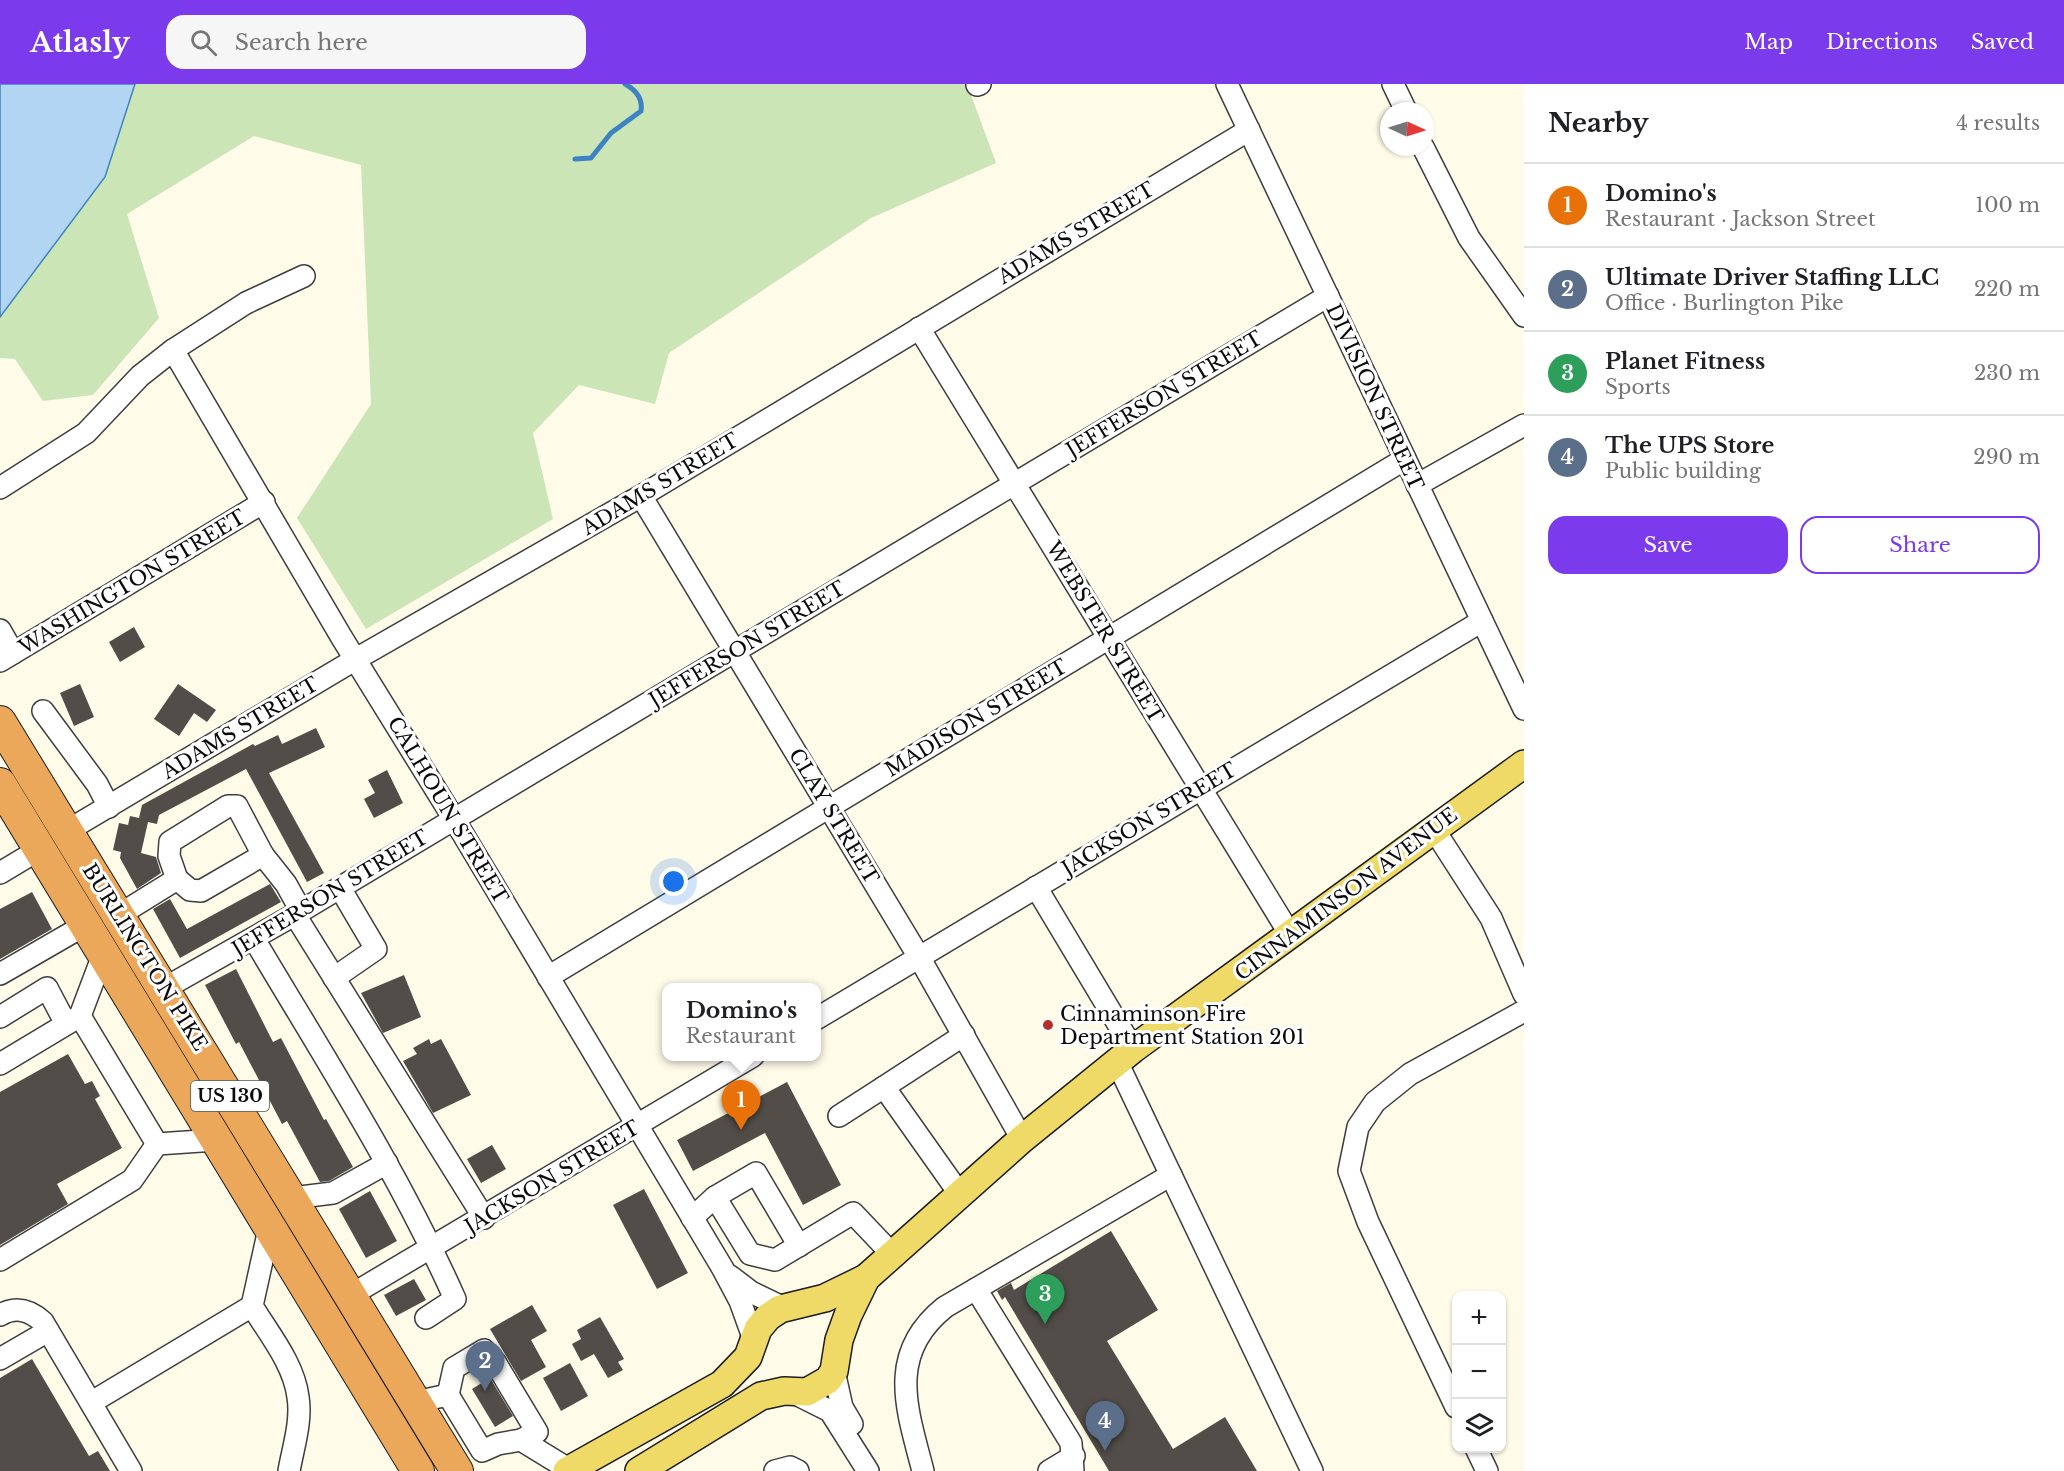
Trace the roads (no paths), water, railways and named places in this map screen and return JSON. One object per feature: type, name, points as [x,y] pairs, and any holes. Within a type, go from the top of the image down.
[{"type":"highway","name":"BURLINGTON PIKE","points":[[0,722],[309,1224],[457,1471]]},
{"type":"highway","name":"BURLINGTON PIKE","points":[[0,784],[418,1471]]},
{"type":"highway","points":[[390,1425],[397,1455],[397,1471]]},
{"type":"main road","name":"CINNAMINSON AVENUE","points":[[569,1470],[722,1384],[744,1363],[762,1323],[794,1307],[844,1290],[866,1278],[1022,1138],[1125,1055],[1524,764]]},
{"type":"main road","name":"CINNAMINSON AVENUE","points":[[834,1371],[839,1340],[855,1296],[866,1278]]},
{"type":"main road","name":"CALHOUN STREET","points":[[794,1307],[826,1317],[834,1327],[839,1340]]},
{"type":"main road","name":"CALHOUN STREET","points":[[754,1343],[755,1359],[761,1374],[771,1384],[788,1392]]},
{"type":"main road","points":[[639,1471],[761,1396],[815,1389],[828,1380],[834,1371]]},
{"type":"street","name":"DIVISION STREET","points":[[1227,84],[1524,709]]},
{"type":"street","points":[[1393,84],[1402,102]]},
{"type":"street","name":"ADAMS STREET","points":[[67,831],[356,659],[640,496],[1249,130]]},
{"type":"street","points":[[1428,156],[1469,238],[1524,316]]},
{"type":"street","points":[[0,488],[86,433],[140,376],[173,350],[246,303],[304,276]]},
{"type":"street","name":"JEFFERSON STREET","points":[[165,988],[298,913],[1328,296]]},
{"type":"street","name":"WEBSTER STREET","points":[[919,328],[1291,936]]},
{"type":"street","name":"CALHOUN STREET","points":[[173,350],[723,1269],[740,1301],[754,1343]]},
{"type":"street","points":[[1417,485],[1524,424]]},
{"type":"street","name":"MADISON STREET","points":[[549,977],[1405,459]]},
{"type":"street","name":"CLAY STREET","points":[[640,496],[919,957],[1022,1138]]},
{"type":"street","name":"WASHINGTON STREET","points":[[7,657],[264,502]]},
{"type":"street","name":"JACKSON STREET","points":[[821,1016],[1482,621]]},
{"type":"street","points":[[0,630],[7,657]]},
{"type":"street","points":[[43,711],[97,784],[109,807]]},
{"type":"street","points":[[262,855],[201,891],[190,890],[177,879],[169,856],[170,842],[228,807],[237,806],[262,855],[286,884],[298,913],[334,978],[483,1218]]},
{"type":"street","points":[[1434,828],[1491,918],[1524,993]]},
{"type":"street","points":[[0,873],[40,849]]},
{"type":"street","points":[[119,915],[177,879]]},
{"type":"street","points":[[1036,887],[1125,1055],[1171,1175],[1312,1471]]},
{"type":"street","points":[[334,978],[376,950],[340,888]]},
{"type":"street","points":[[0,974],[85,925]]},
{"type":"street","points":[[254,939],[387,1162],[433,1249],[455,1299],[426,1318]]},
{"type":"street","points":[[0,1064],[73,1020],[103,955]]},
{"type":"street","points":[[0,1017],[47,988],[73,1020],[157,1144]]},
{"type":"street","points":[[1452,1399],[1368,1222],[1349,1171],[1358,1126],[1375,1102],[1410,1074],[1524,1011]]},
{"type":"street","points":[[839,1116],[964,1035]]},
{"type":"street","name":"JACKSON STREET","points":[[351,1295],[433,1249],[745,1061]]},
{"type":"street","points":[[884,1087],[959,1193]]},
{"type":"street","points":[[157,1144],[216,1140]]},
{"type":"street","points":[[0,1260],[132,1180],[157,1144]]},
{"type":"street","points":[[309,1224],[333,1193],[387,1162]]},
{"type":"street","points":[[692,1218],[715,1197],[756,1173],[799,1246]]},
{"type":"street","points":[[923,1471],[905,1401],[908,1362],[914,1344],[931,1320],[945,1307],[1171,1175]]},
{"type":"street","points":[[292,1198],[333,1193]]},
{"type":"street","points":[[715,1197],[750,1254],[775,1260],[853,1213],[892,1254]]},
{"type":"street","points":[[269,1229],[252,1306],[289,1368],[297,1390],[298,1418],[290,1471]]},
{"type":"street","name":"CALHOUN STREET","points":[[723,1269],[743,1287],[794,1307]]},
{"type":"street","points":[[976,1289],[1071,1443],[1073,1464],[1050,1471]]},
{"type":"street","points":[[92,1402],[252,1306]]},
{"type":"street","points":[[0,1315],[21,1309],[34,1314],[48,1331],[92,1402],[131,1471]]},
{"type":"street","points":[[0,1359],[48,1331]]},
{"type":"street","points":[[471,1471],[482,1451],[521,1440],[537,1432],[495,1362],[484,1350],[454,1368],[448,1395],[482,1451]]},
{"type":"street","name":"CALHOUN STREET","points":[[834,1371],[842,1407],[868,1451],[870,1471]]},
{"type":"street","name":"CALHOUN STREET","points":[[788,1392],[830,1411],[870,1471]]},
{"type":"street","points":[[415,1402],[448,1395]]},
{"type":"street","points":[[521,1440],[569,1470]]},
{"type":"street","points":[[1478,1453],[1487,1471]]},
{"type":"street","points":[[775,1471],[790,1467],[798,1471]]},
{"type":"water","points":[[0,84],[135,84],[105,177],[0,317]]},
{"type":"waterway","points":[[575,159],[591,158],[611,133],[641,111],[638,95],[625,84]]},
{"type":"place","name":"Cinnaminson Fire Department Station 201","points":[[1048,1025]]},
{"type":"place","name":"Domino's","points":[[741,1130]]},
{"type":"place","name":"Planet Fitness","points":[[1045,1324]]},
{"type":"place","name":"Ultimate Driver Staffing LLC","points":[[485,1391]]},
{"type":"place","name":"The UPS Store","points":[[1105,1451]]}]
